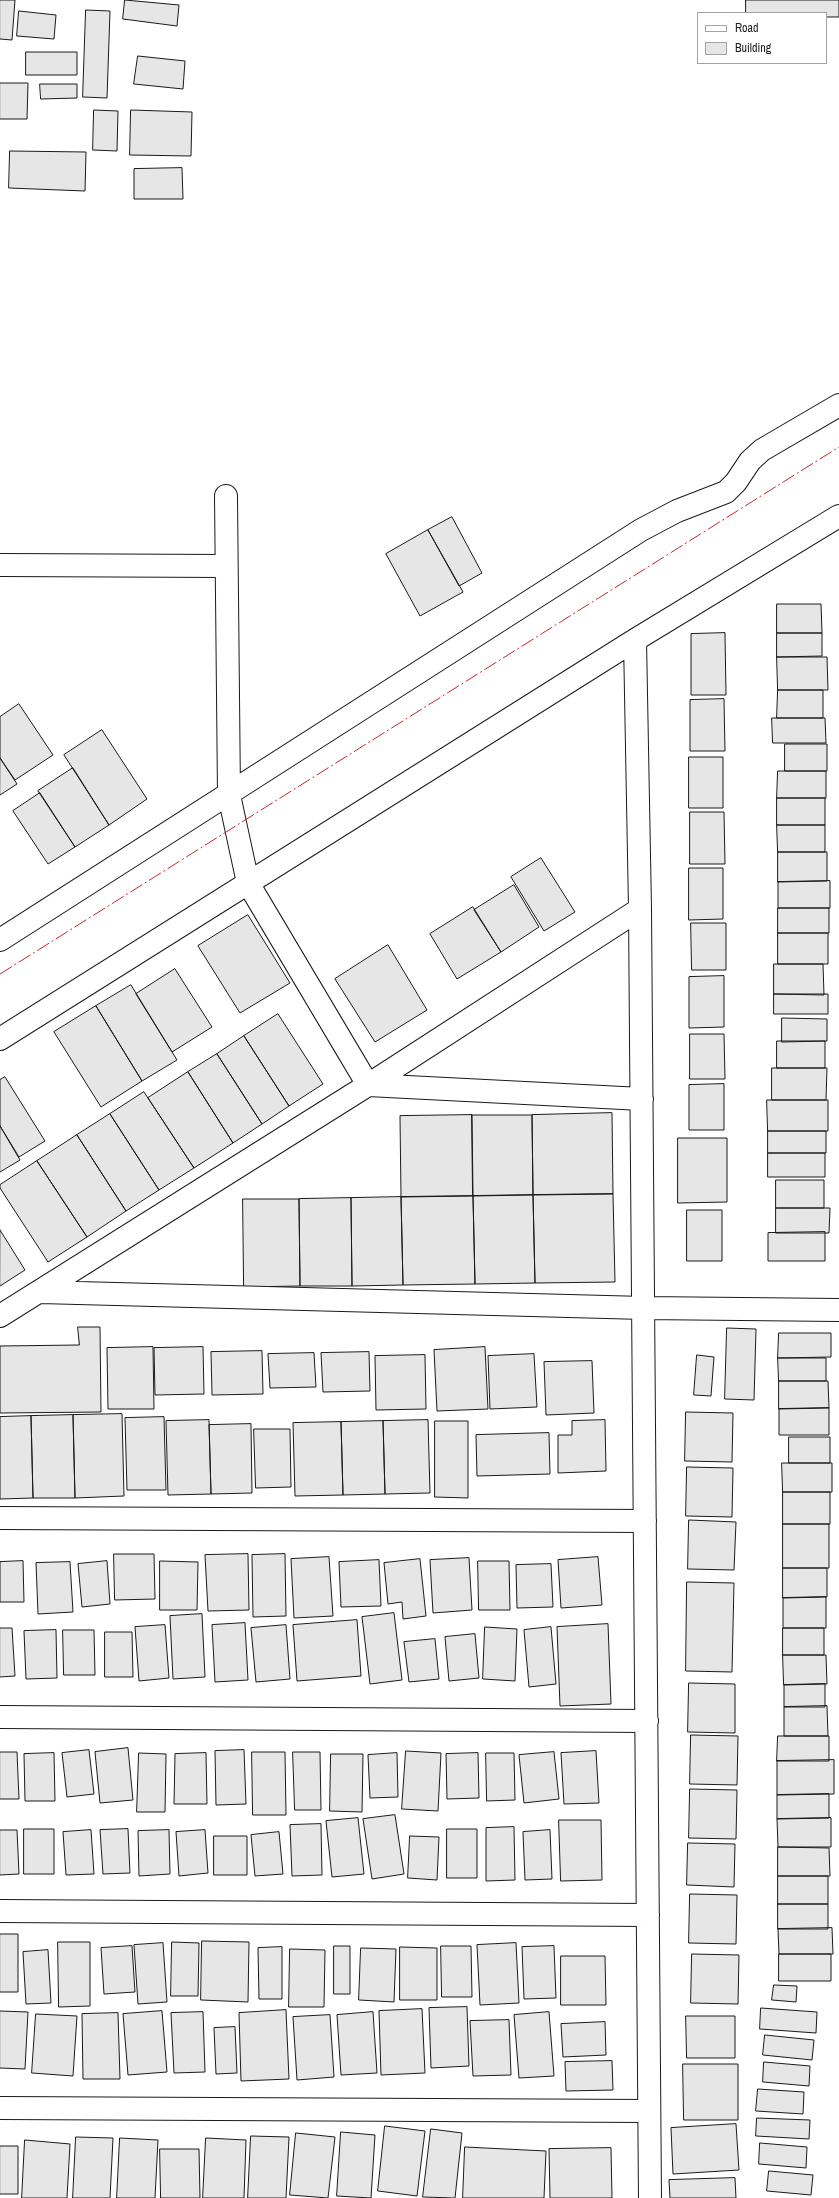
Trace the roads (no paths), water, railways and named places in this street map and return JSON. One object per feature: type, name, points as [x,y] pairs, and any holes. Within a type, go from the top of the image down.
[{"type":"street","points":[[0,940],[641,530],[677,511],[726,492],[736,482],[750,461],[762,450],[839,405]]},
{"type":"street","points":[[226,496],[229,794],[248,883],[368,1085]]},
{"type":"street","points":[[0,1039],[635,640],[839,516]]},
{"type":"street","points":[[0,565],[226,566]]},
{"type":"street","points":[[635,640],[642,1099],[650,2198]]},
{"type":"street","points":[[0,1316],[368,1085],[640,909]]},
{"type":"street","points":[[368,1085],[642,1099]]},
{"type":"street","points":[[40,1292],[644,1308],[839,1310]]},
{"type":"street","points":[[0,1518],[645,1520]]},
{"type":"street","points":[[0,1717],[647,1721]]},
{"type":"street","points":[[0,1911],[648,1915]]},
{"type":"street","points":[[0,2108],[649,2111]]}]
